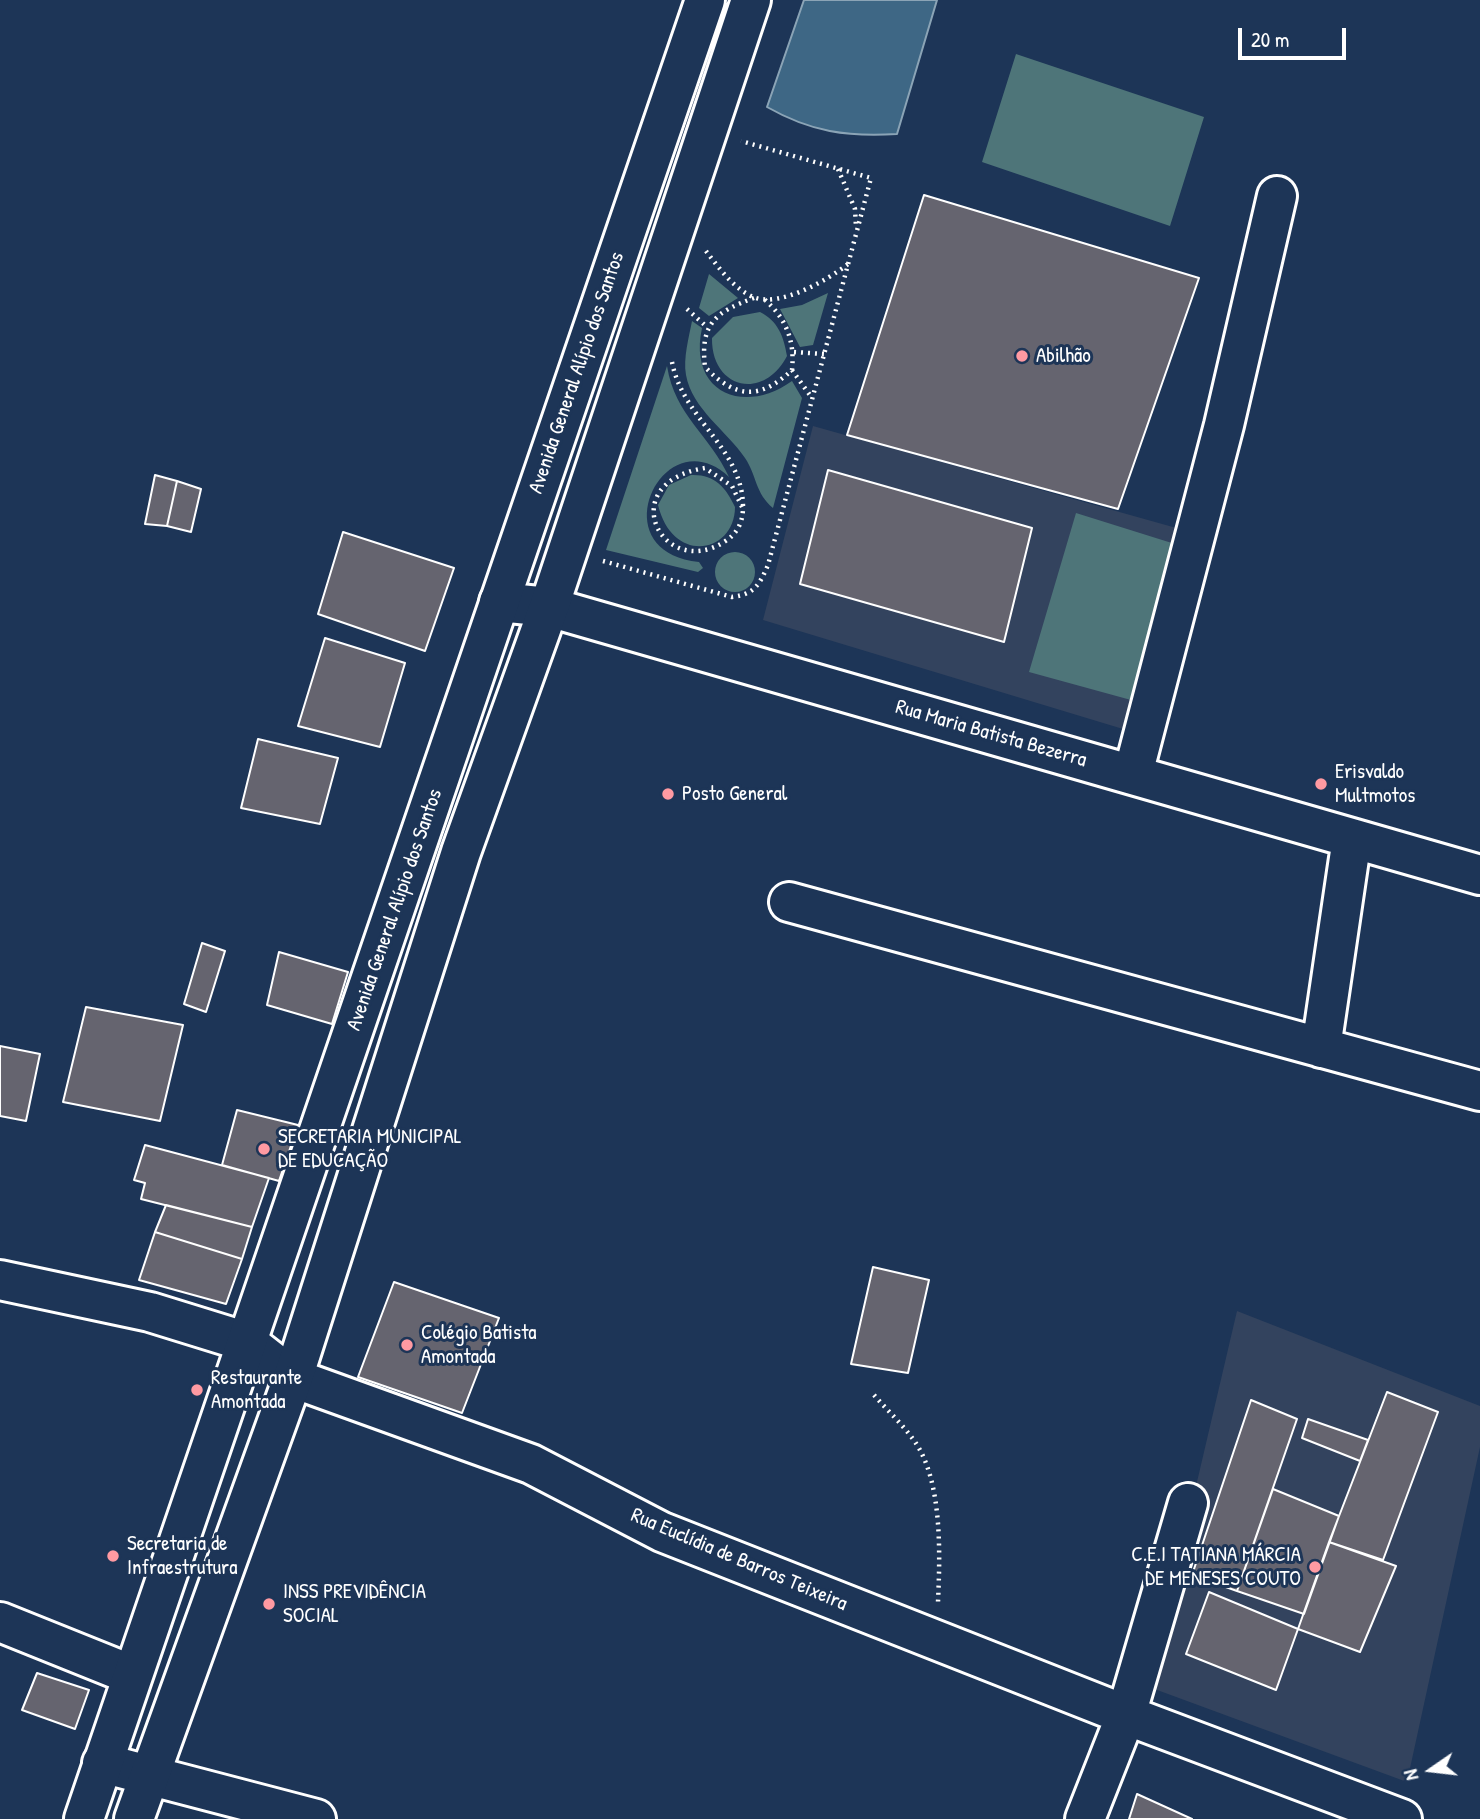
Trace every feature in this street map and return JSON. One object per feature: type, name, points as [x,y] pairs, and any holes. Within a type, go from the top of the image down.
[{"type":"street","name":"Avenida General Alípio dos Santos","points":[[84,1819],[705,0]]},
{"type":"street","name":"Avenida General Alípio dos Santos","points":[[134,1819],[293,1378],[461,852],[549,607],[751,0]]},
{"type":"street","points":[[1133,774],[1224,425],[1277,195]]},
{"type":"street","name":"Rua Maria Batista Bezerra","points":[[499,602],[549,607],[1480,875]]},
{"type":"street","points":[[1321,1048],[1352,838]]},
{"type":"street","points":[[789,902],[1480,1091]]},
{"type":"street","name":"Rua Euclídia de Barros Teixeira","points":[[0,1280],[150,1312],[247,1342],[293,1378],[531,1464],[662,1532],[1126,1715],[1402,1819]]},
{"type":"street","points":[[1085,1819],[1126,1715],[1188,1503]]},
{"type":"street","points":[[0,1622],[132,1675]]},
{"type":"street","points":[[102,1763],[149,1773],[316,1819]]},
{"type":"path","points":[[598,560],[732,597],[749,595],[760,586],[768,565],[871,178],[736,139]]},
{"type":"path","points":[[838,168],[849,187],[855,209],[856,234]]},
{"type":"path","points":[[698,257],[702,245],[721,272],[754,298]]},
{"type":"path","points":[[792,370],[779,382],[763,389],[750,393],[732,390],[705,367],[702,344],[707,327],[738,303],[814,288],[848,264]]},
{"type":"path","points":[[763,298],[776,310],[788,330],[794,352],[792,370],[812,399]]},
{"type":"path","points":[[678,317],[682,304],[707,327]]},
{"type":"path","points":[[794,352],[824,354]]},
{"type":"path","points":[[671,356],[676,380],[689,407],[740,476],[744,509],[738,533],[722,544],[701,551],[679,550],[666,540],[654,519],[653,502],[667,481],[684,471],[705,467],[732,486],[744,509]]},
{"type":"path","points":[[874,1395],[915,1441],[931,1479],[939,1573],[936,1641]]},
{"type":"shaded area","points":[[804,0],[937,0],[897,134],[862,135],[830,131],[799,122],[767,107]]},
{"type":"shaded area","points":[[813,426],[1180,529],[1123,729],[763,620]]},
{"type":"shaded area","name":"C.E.I TATIANA MÁRCIA DE MENESES COUTO","points":[[1237,1311],[1480,1406],[1480,1447],[1407,1782],[1149,1687]]},
{"type":"green space","points":[[1016,54],[1204,117],[1170,226],[982,162]]},
{"type":"green space","points":[[709,274],[738,298],[709,316],[699,308]]},
{"type":"green space","points":[[828,293],[813,345],[800,347],[780,309],[802,305]]},
{"type":"green space","points":[[760,312],[779,330],[787,356],[765,380],[752,384],[740,383],[729,378],[720,368],[714,355],[712,338],[733,317]]},
{"type":"green space","points":[[692,321],[702,328],[700,350],[703,368],[711,382],[723,392],[738,396],[755,396],[773,391],[792,381],[802,398],[773,508],[759,490],[749,465],[738,448],[695,399],[686,375],[685,362]]},
{"type":"green space","points":[[667,366],[677,399],[729,477],[705,463],[683,463],[664,474],[652,493],[647,515],[652,536],[669,553],[699,562],[703,568],[698,572],[606,550]]},
{"type":"green space","points":[[691,475],[713,479],[728,493],[735,507],[732,523],[725,535],[715,543],[689,545],[676,538],[658,505],[669,485]]},
{"type":"green space","points":[[1076,513],[1175,544],[1131,700],[1029,672]]},
{"type":"green space","points":[[735,552],[749,558],[755,572],[749,586],[735,592],[721,586],[715,572],[721,558]]},
{"type":"building","name":"Abilhão","points":[[924,195],[1199,278],[1118,509],[847,435]]},
{"type":"building","points":[[828,470],[1032,528],[1004,642],[800,584]]},
{"type":"building","points":[[155,475],[177,481],[167,526],[145,524]]},
{"type":"building","points":[[177,481],[201,489],[191,532],[167,526]]},
{"type":"building","points":[[343,532],[454,568],[425,651],[318,614]]},
{"type":"building","points":[[325,638],[405,663],[380,747],[298,726]]},
{"type":"building","points":[[258,739],[338,758],[320,824],[241,808]]},
{"type":"building","points":[[202,943],[225,951],[206,1012],[184,1004]]},
{"type":"building","points":[[279,952],[348,972],[332,1024],[267,1005]]},
{"type":"building","points":[[86,1007],[183,1025],[160,1121],[63,1102]]},
{"type":"building","points":[[0,1046],[40,1054],[26,1121],[0,1116]]},
{"type":"building","points":[[237,1110],[298,1125],[279,1181],[222,1165]]},
{"type":"building","points":[[145,1145],[269,1178],[252,1227],[141,1199],[145,1183],[134,1180]]},
{"type":"building","points":[[166,1205],[252,1227],[242,1259],[155,1232]]},
{"type":"building","points":[[155,1232],[242,1259],[226,1304],[139,1280]]},
{"type":"building","points":[[873,1267],[929,1280],[908,1373],[851,1364]]},
{"type":"building","points":[[394,1282],[499,1318],[462,1413],[358,1377]]},
{"type":"building","points":[[1387,1392],[1438,1412],[1383,1560],[1329,1542]]},
{"type":"building","points":[[1251,1400],[1297,1419],[1237,1591],[1192,1575]]},
{"type":"building","points":[[1308,1419],[1368,1440],[1360,1461],[1302,1438]]},
{"type":"building","points":[[1273,1489],[1339,1516],[1304,1614],[1237,1591]]},
{"type":"building","points":[[1329,1542],[1396,1566],[1360,1652],[1298,1629]]},
{"type":"building","points":[[1209,1592],[1298,1629],[1276,1690],[1186,1654]]},
{"type":"building","points":[[37,1673],[89,1690],[75,1729],[22,1710]]},
{"type":"building","points":[[1137,1794],[1192,1819],[1129,1819]]},
{"type":"place","name":"Abilhão","points":[[1022,356]]},
{"type":"place","name":"Erisvaldo Multmotos","points":[[1321,784]]},
{"type":"place","name":"Posto General","points":[[668,794]]},
{"type":"place","name":"SECRETARIA MUNICIPAL DE EDUCAÇÃO","points":[[264,1149]]},
{"type":"place","name":"Colégio Batista Amontada","points":[[407,1345]]},
{"type":"place","name":"Restaurante Amontada","points":[[197,1390]]},
{"type":"place","name":"Secretaria de Infraestrutura","points":[[113,1556]]},
{"type":"place","name":"C.E.I TATIANA MÁRCIA DE MENESES COUTO","points":[[1315,1567]]},
{"type":"place","name":"INSS PREVIDÊNCIA SOCIAL","points":[[269,1604]]}]
